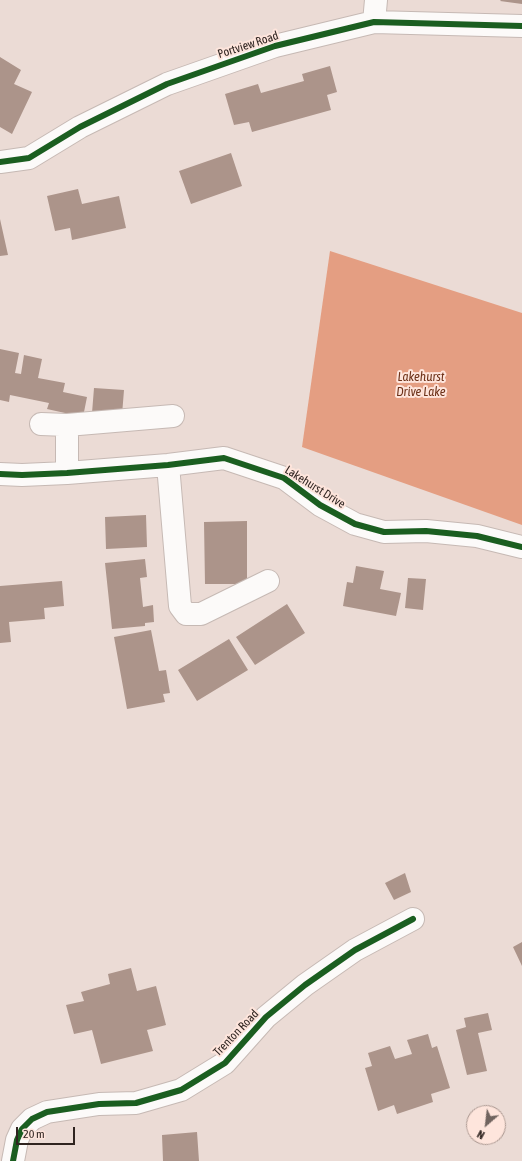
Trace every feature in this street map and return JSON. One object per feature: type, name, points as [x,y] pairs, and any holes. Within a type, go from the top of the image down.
[{"type":"street","points":[[374,22],[376,0]]},
{"type":"street","name":"Portview Road","points":[[0,162],[29,158],[80,127],[167,84],[275,46],[374,22],[522,26]]},
{"type":"street","points":[[41,424],[67,425],[173,416]]},
{"type":"street","points":[[66,472],[67,425]]},
{"type":"street","name":"Lakehurst Drive","points":[[0,474],[22,475],[66,472],[224,458],[284,478],[320,505],[355,524],[384,532],[426,531],[477,536],[522,547]]},
{"type":"street","points":[[168,464],[180,606],[186,614],[201,614],[268,580]]},
{"type":"street","name":"Trenton Road","points":[[13,1161],[16,1140],[22,1129],[32,1119],[47,1112],[99,1104],[136,1103],[181,1090],[225,1063],[266,1017],[305,985],[355,950],[414,918]]},
{"type":"water","name":"Lakehurst Drive Lake","points":[[330,251],[522,313],[522,525],[302,447]]},
{"type":"building","points":[[522,0],[522,4],[500,1]]},
{"type":"building","points":[[0,57],[21,70],[14,84],[32,92],[12,134],[0,127]]},
{"type":"building","points":[[330,66],[337,92],[327,95],[331,110],[252,132],[249,122],[234,125],[225,94],[258,84],[261,93],[304,81],[302,74]]},
{"type":"building","points":[[231,153],[242,186],[191,204],[179,171]]},
{"type":"building","points":[[78,189],[82,204],[119,196],[126,228],[72,240],[70,228],[55,231],[47,196]]},
{"type":"building","points":[[0,219],[8,255],[0,256]]},
{"type":"building","points":[[0,349],[19,353],[15,373],[21,374],[24,355],[42,359],[38,378],[65,383],[63,392],[87,397],[83,417],[47,409],[49,403],[10,395],[9,402],[0,400]]},
{"type":"building","points":[[94,388],[124,390],[122,415],[92,413]]},
{"type":"building","points":[[146,515],[147,547],[106,549],[105,517]]},
{"type":"building","points":[[247,521],[247,584],[205,584],[204,522]]},
{"type":"building","points":[[145,559],[147,577],[140,578],[143,607],[153,605],[154,622],[145,623],[145,626],[112,629],[105,563]]},
{"type":"building","points":[[356,566],[384,571],[380,589],[401,593],[396,616],[343,606],[347,582],[353,583]]},
{"type":"building","points":[[408,578],[426,579],[423,610],[405,608]]},
{"type":"building","points":[[62,581],[64,606],[44,608],[45,619],[9,622],[11,642],[0,643],[0,586]]},
{"type":"building","points":[[287,604],[305,633],[255,665],[236,637]]},
{"type":"building","points":[[151,630],[159,671],[166,670],[170,693],[163,694],[165,702],[127,709],[114,637]]},
{"type":"building","points":[[229,639],[248,670],[197,701],[178,670]]},
{"type":"building","points":[[405,873],[411,892],[394,900],[385,883]]},
{"type":"building","points":[[522,942],[522,966],[513,947]]},
{"type":"building","points":[[131,968],[137,991],[156,986],[166,1025],[147,1030],[153,1051],[101,1064],[92,1030],[74,1034],[66,1005],[84,1001],[81,992],[110,984],[108,974]]},
{"type":"building","points":[[488,1013],[492,1030],[478,1033],[487,1071],[467,1075],[456,1030],[466,1027],[464,1018]]},
{"type":"building","points":[[428,1034],[432,1048],[437,1046],[450,1088],[431,1094],[433,1102],[397,1114],[394,1105],[378,1111],[365,1068],[372,1066],[368,1053],[390,1046],[395,1059],[412,1054],[407,1040]]},
{"type":"building","points":[[197,1132],[199,1161],[163,1161],[162,1135]]},
{"type":"cycle path","points":[[0,162],[29,158],[80,127],[167,84],[275,46],[374,22],[522,26]]},
{"type":"cycle path","points":[[0,474],[22,475],[67,473],[168,465],[224,458],[284,478],[320,505],[355,524],[384,532],[426,531],[477,536],[522,547]]},
{"type":"cycle path","points":[[13,1161],[17,1140],[22,1129],[32,1119],[47,1112],[99,1104],[136,1103],[181,1090],[225,1063],[266,1017],[305,985],[355,950],[413,919]]}]
